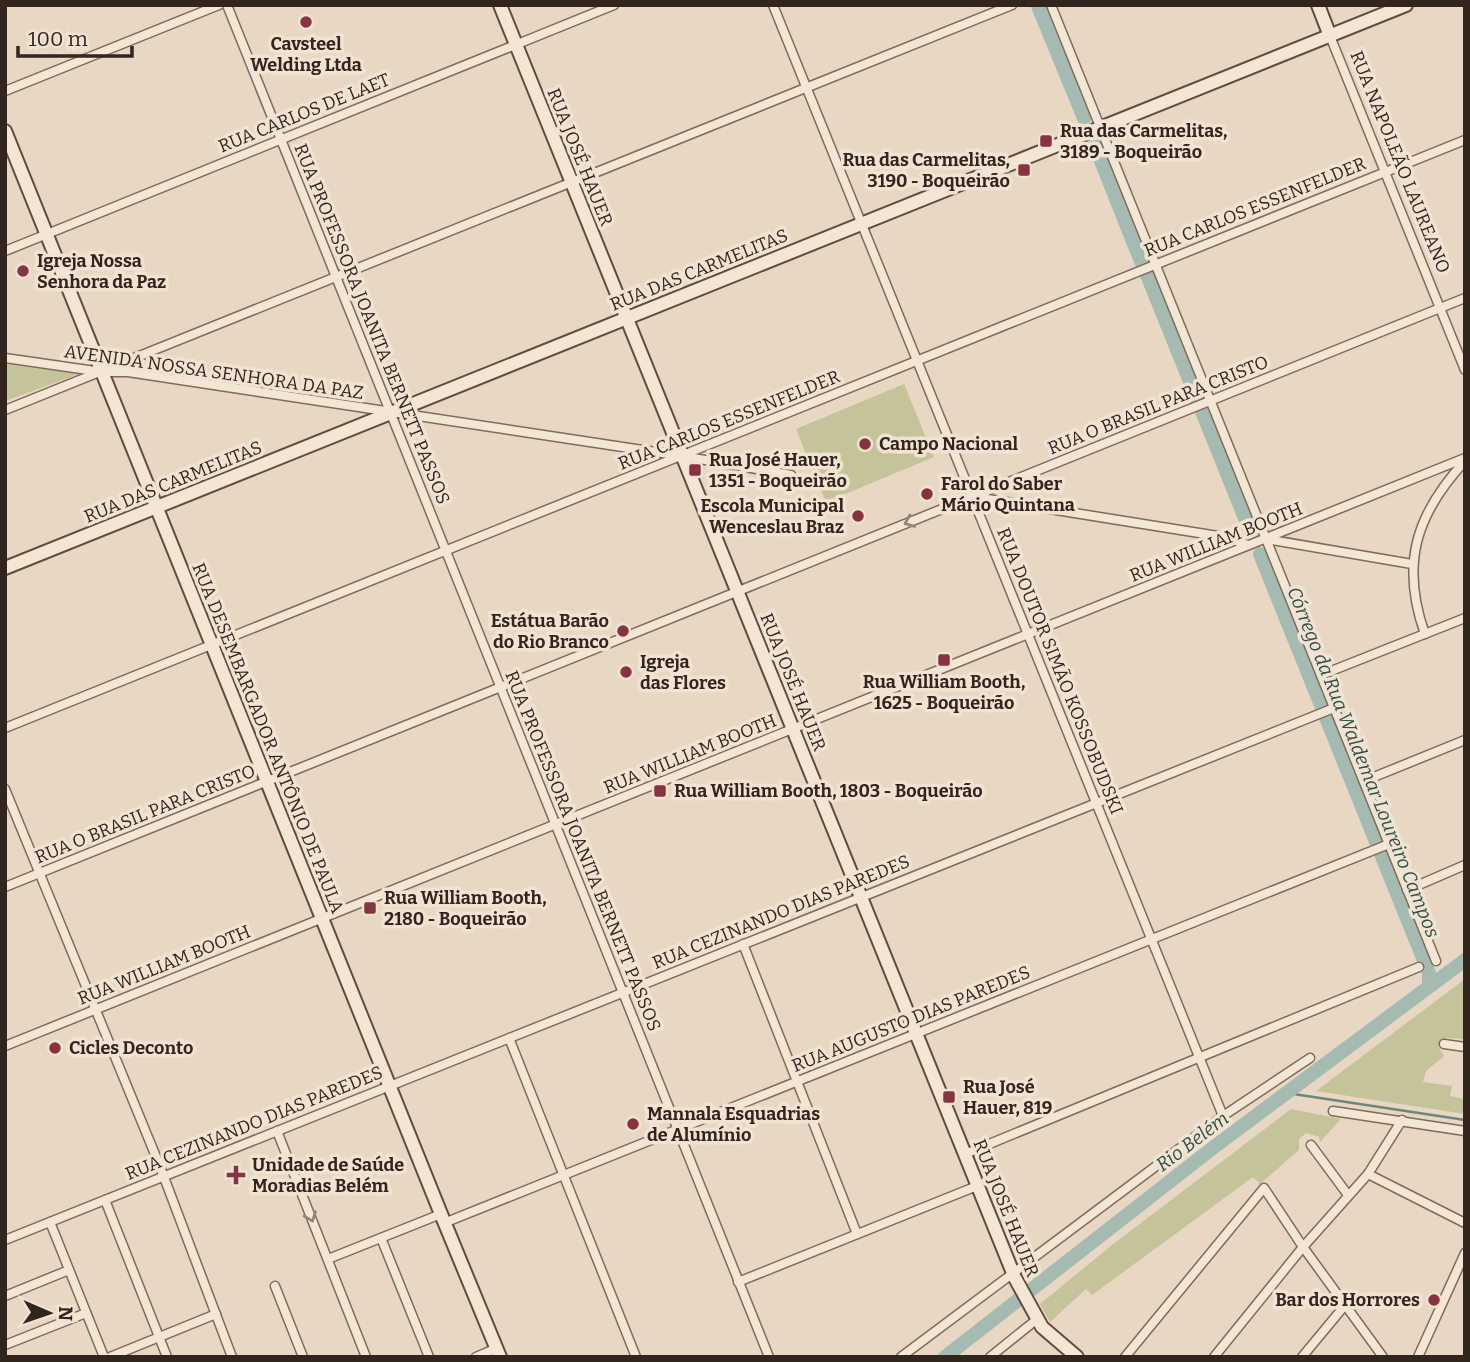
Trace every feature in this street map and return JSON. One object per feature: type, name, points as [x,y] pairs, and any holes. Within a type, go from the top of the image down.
[{"type":"main road","name":"RUA JOSÉ HAUER","points":[[500,5],[1013,1275],[1035,1317],[1050,1335],[1077,1357]]},
{"type":"main road","name":"RUA NAPOLEÃO LAUREANO","points":[[1318,5],[1330,36]]},
{"type":"main road","name":"RUA DAS CARMELITAS","points":[[5,568],[1406,5]]},
{"type":"main road","name":"RUA DESEMBARGADOR ANTÔNIO DE PAULA","points":[[5,131],[389,1086],[499,1352]]},
{"type":"street","points":[[5,91],[219,5]]},
{"type":"street","name":"RUA PROFESSORA JOANITA BERNETT PASSOS","points":[[228,5],[769,1357]]},
{"type":"street","name":"RUA CARLOS DE LAET","points":[[5,251],[614,5]]},
{"type":"street","name":"RUA DOUTOR SIMÃO KOSSOBUDSKI","points":[[774,5],[1223,1116]]},
{"type":"street","points":[[5,410],[1012,5]]},
{"type":"street","points":[[1051,5],[1155,265],[1203,404],[1266,539],[1321,676],[1331,709],[1364,781],[1386,845],[1436,961]]},
{"type":"street","name":"RUA NAPOLEÃO LAUREANO","points":[[1330,36],[1465,370]]},
{"type":"street","name":"RUA CARLOS ESSENFELDER","points":[[5,729],[1465,140]]},
{"type":"street","name":"RUA O BRASIL PARA CRISTO","points":[[5,887],[1465,298]]},
{"type":"street","name":"AVENIDA NOSSA SENHORA DA PAZ","points":[[5,358],[102,372],[128,372],[791,475]]},
{"type":"street","points":[[1425,634],[1415,601],[1412,564],[1419,533],[1444,485],[1465,459]]},
{"type":"street","name":"RUA WILLIAM BOOTH","points":[[5,1046],[1465,459]]},
{"type":"street","points":[[972,497],[1224,537],[1249,545]]},
{"type":"street","points":[[1266,539],[1412,564]]},
{"type":"street","points":[[1321,676],[1465,618]]},
{"type":"street","name":"RUA CEZINANDO DIAS PAREDES","points":[[5,1240],[1331,709]]},
{"type":"street","points":[[1364,781],[1465,740]]},
{"type":"street","points":[[5,789],[159,1164],[232,1357]]},
{"type":"street","name":"RUA AUGUSTO DIAS PAREDES","points":[[328,1259],[564,1175],[1386,845]]},
{"type":"street","points":[[1407,890],[1465,865]]},
{"type":"street","points":[[743,944],[857,1234]]},
{"type":"street","points":[[965,1154],[1419,967]]},
{"type":"street","points":[[509,1038],[636,1357]]},
{"type":"street","points":[[1444,1044],[1465,1048]]},
{"type":"street","points":[[901,1357],[1223,1116],[1310,1058]]},
{"type":"street","points":[[1334,1111],[1465,1131]]},
{"type":"street","points":[[1214,1357],[1303,1247],[1368,1174],[1402,1120]]},
{"type":"street","points":[[277,1131],[366,1357]]},
{"type":"street","points":[[1311,1145],[1348,1195]]},
{"type":"street","points":[[1368,1174],[1465,1223]]},
{"type":"street","points":[[738,1282],[977,1186]]},
{"type":"street","points":[[1125,1357],[1264,1188],[1383,1357]]},
{"type":"street","points":[[105,1200],[167,1357]]},
{"type":"street","points":[[50,1222],[104,1357]]},
{"type":"street","points":[[381,1238],[429,1357]]},
{"type":"street","points":[[1418,1357],[1465,1253]]},
{"type":"street","points":[[5,1296],[69,1270]]},
{"type":"street","points":[[275,1286],[303,1357]]},
{"type":"street","points":[[1301,1357],[1346,1304]]},
{"type":"street","points":[[5,1345],[86,1313]]},
{"type":"street","points":[[110,1357],[216,1314]]},
{"type":"street","points":[[990,1357],[1035,1317]]},
{"type":"street","points":[[476,1357],[499,1352]]},
{"type":"green space","points":[[5,364],[79,374],[5,401]]},
{"type":"green space","name":"Campo Nacional","points":[[904,384],[934,457],[826,502],[796,429]]},
{"type":"green space","points":[[1465,979],[1465,1039],[1446,1038],[1438,1046],[1444,1056],[1426,1071],[1423,1082],[1452,1086],[1450,1096],[1465,1099],[1465,1114],[1316,1091]]},
{"type":"green space","points":[[1291,1109],[1341,1119],[1320,1142],[1319,1137],[1306,1133],[1299,1139],[1299,1150],[1260,1184],[1253,1177],[1092,1295],[1086,1289],[1050,1322],[1040,1304],[1112,1245]]},
{"type":"waterway","name":"Córrego da Rua Waldemar Loureiro Campos","points":[[1038,6],[1084,118]]},
{"type":"waterway","name":"Córrego da Rua Waldemar Loureiro Campos","points":[[1095,146],[1142,264]]},
{"type":"waterway","name":"Córrego da Rua Waldemar Loureiro Campos","points":[[1147,275],[1251,533]]},
{"type":"waterway","name":"Córrego da Rua Waldemar Loureiro Campos","points":[[1260,554],[1429,973],[1429,986]]},
{"type":"waterway","name":"Rio Belém","points":[[945,1357],[1214,1147],[1465,960]]},
{"type":"waterway","points":[[1287,1093],[1465,1120]]},
{"type":"place","name":"Cavsteel Welding Ltda","points":[[306,22]]},
{"type":"place","name":"Rua das Carmelitas, 3189 - Boqueirão","points":[[1046,141]]},
{"type":"place","name":"Rua das Carmelitas, 3190 - Boqueirão","points":[[1024,170]]},
{"type":"place","name":"Igreja Nossa Senhora da Paz","points":[[23,271]]},
{"type":"place","name":"Campo Nacional","points":[[865,444]]},
{"type":"place","name":"Rua José Hauer, 1351 - Boqueirão","points":[[695,470]]},
{"type":"place","name":"Farol do Saber Mário Quintana","points":[[927,494]]},
{"type":"place","name":"Escola Municipal Wenceslau Braz","points":[[858,516]]},
{"type":"place","name":"Estátua Barão do Rio Branco","points":[[623,631]]},
{"type":"place","name":"Rua William Booth, 1625 - Boqueirão","points":[[944,660]]},
{"type":"place","name":"Igreja das Flores","points":[[626,672]]},
{"type":"place","name":"Rua William Booth, 1803 - Boqueirão","points":[[660,791]]},
{"type":"place","name":"Rua William Booth, 2180 - Boqueirão","points":[[370,908]]},
{"type":"place","name":"Cicles Deconto","points":[[55,1048]]},
{"type":"place","name":"Rua José Hauer, 819","points":[[949,1097]]},
{"type":"place","name":"Mannala Esquadrias de Alumínio","points":[[633,1124]]},
{"type":"place","name":"Unidade de Saúde Moradias Belém","points":[[236,1175]]},
{"type":"place","name":"Bar dos Horrores","points":[[1434,1300]]}]
